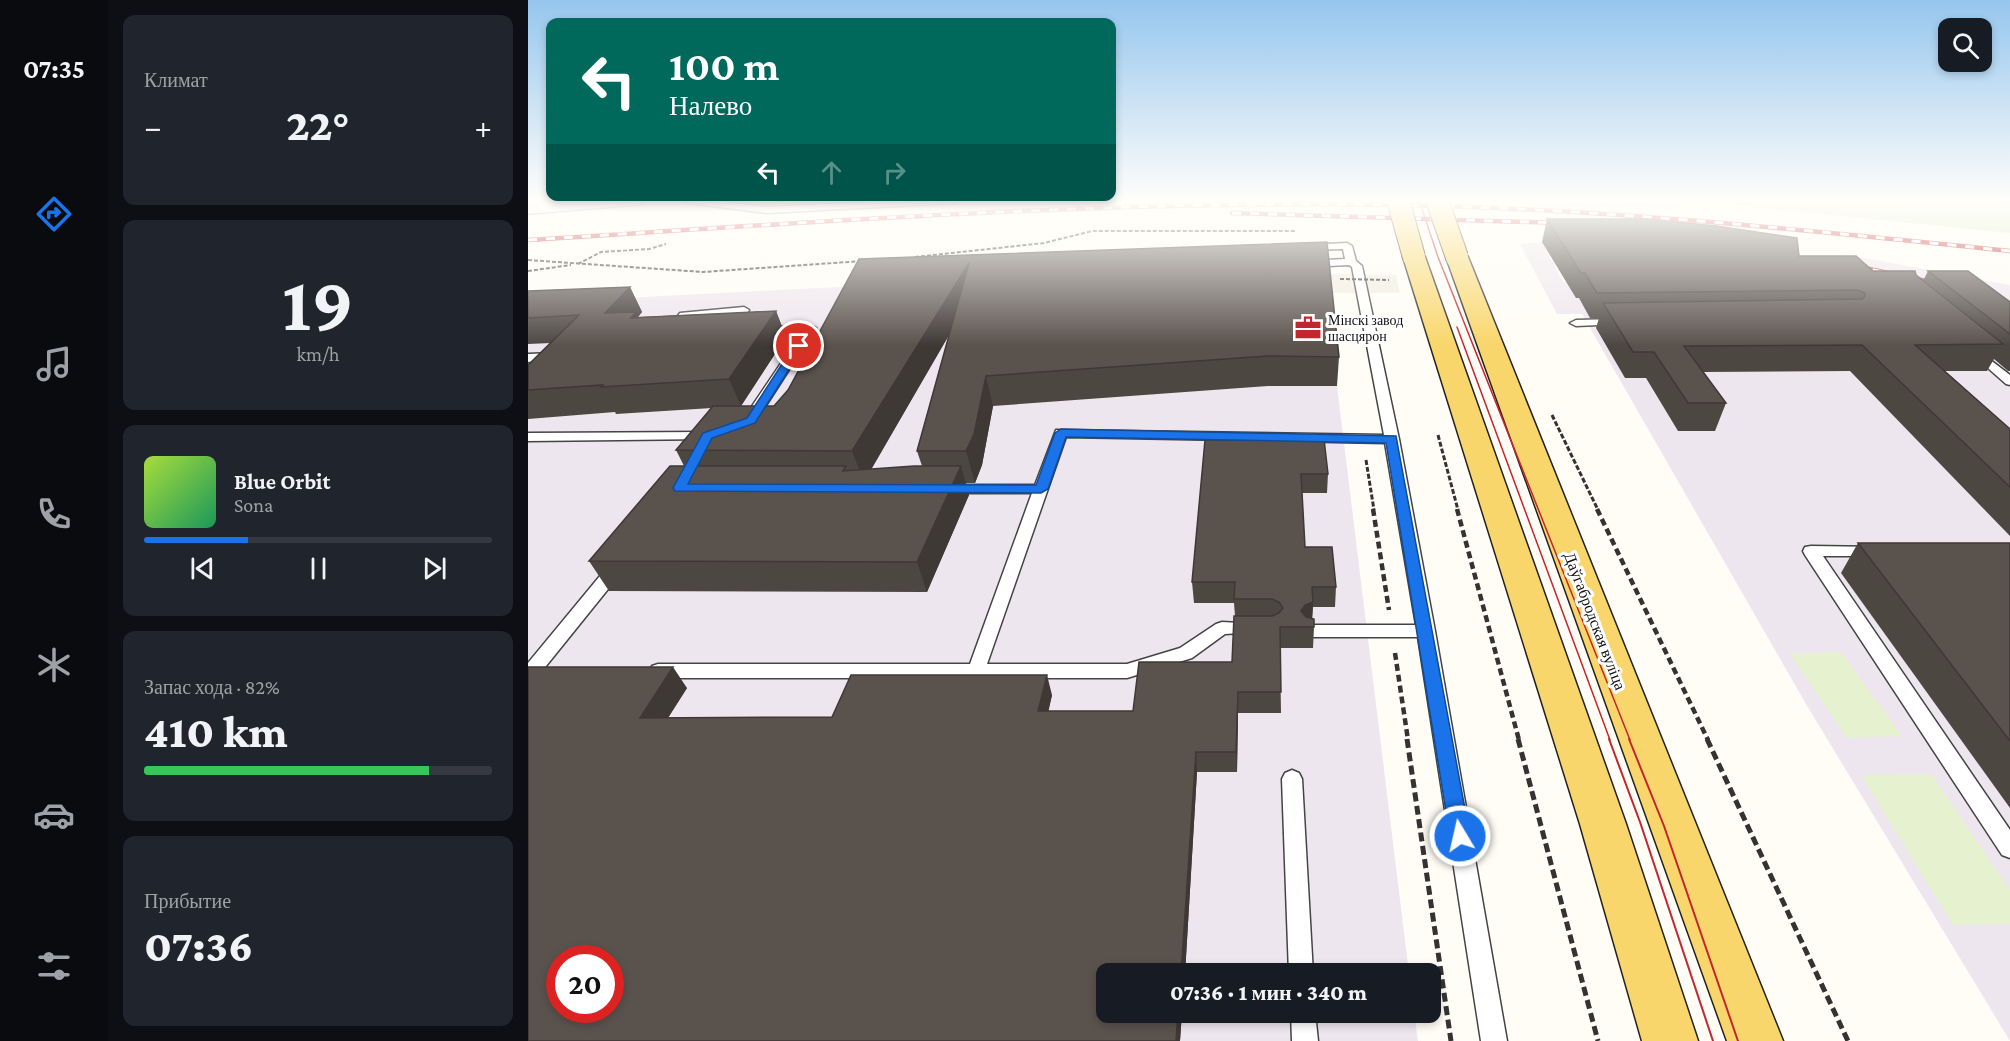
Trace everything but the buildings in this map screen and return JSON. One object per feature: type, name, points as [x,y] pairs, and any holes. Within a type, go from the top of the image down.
[{"type":"main road","points":[[1401,249],[1402,268],[1604,824],[1670,1041]]},
{"type":"main road","name":"Даўгабродская вуліца","points":[[1454,249],[1755,1041]]},
{"type":"lane","points":[[1348,249],[1351,262]]},
{"type":"lane","points":[[1291,264],[1351,262],[1357,266],[1392,439],[1426,631],[1494,1041]]},
{"type":"lane","points":[[680,336],[668,336],[684,315],[744,310]]},
{"type":"lane","points":[[1576,323],[1634,322]]},
{"type":"lane","points":[[740,424],[751,420],[810,328],[751,332]]},
{"type":"lane","points":[[1964,342],[2010,381]]},
{"type":"lane","points":[[528,358],[567,356]]},
{"type":"lane","points":[[976,671],[1061,433],[1392,439]]},
{"type":"lane","points":[[528,437],[709,438]]},
{"type":"lane","points":[[936,489],[1041,489]]},
{"type":"lane","points":[[1895,551],[1811,551],[2010,848]]},
{"type":"lane","points":[[530,672],[628,552]]},
{"type":"lane","points":[[640,671],[1127,671],[1186,653],[1222,628],[1271,628]]},
{"type":"lane","points":[[1312,631],[1426,631]]},
{"type":"lane","points":[[530,672],[556,672]]},
{"type":"lane","points":[[1292,779],[1300,963]]},
{"type":"lane","points":[[1304,1023],[1305,1041]]},
{"type":"path","points":[[528,271],[576,265],[601,252],[650,249]]},
{"type":"path","points":[[908,258],[993,249]]},
{"type":"path","points":[[528,260],[704,272],[864,261]]},
{"type":"path","points":[[1340,279],[1402,268]]},
{"type":"path","points":[[1549,407],[1748,824],[1848,1041]]},
{"type":"path","points":[[1437,432],[1598,1041]]},
{"type":"path","points":[[1363,439],[1451,1041]]},
{"type":"shaded area","points":[[1522,249],[1545,249],[1563,282],[1845,280],[1843,254],[2010,285],[2010,1041],[1806,704],[1582,314],[1557,314]]},
{"type":"shaded area","name":"Мінскі завод шасцярон","points":[[1326,266],[1337,386],[1408,963],[1096,963],[1096,1023],[1415,1023],[1418,1041],[528,1041],[528,303],[817,288],[1082,279]]},
{"type":"shaded area","points":[[1327,274],[1396,275],[1400,293],[1328,293]]},
{"type":"green space","points":[[1841,652],[1902,736],[1847,738],[1790,654]]},
{"type":"green space","points":[[1931,774],[2010,890],[2010,924],[1953,925],[1861,775]]},
{"type":"tram line","points":[[1435,249],[1630,740]]},
{"type":"tram line","points":[[1457,327],[1610,740]]},
{"type":"tram line","points":[[1609,739],[1640,822],[1713,1041]]},
{"type":"tram line","points":[[1629,739],[1664,826],[1738,1041]]},
{"type":"railway","points":[[1986,249],[2010,251]]},
{"type":"railway","points":[[1855,266],[1940,284]]},
{"type":"place","name":"Мінскі завод шасцярон","points":[[1308,328]]},
{"type":"route","points":[[799,346],[751,420],[707,435],[680,488],[1041,489],[1061,433],[1392,439],[1460,836]]}]
